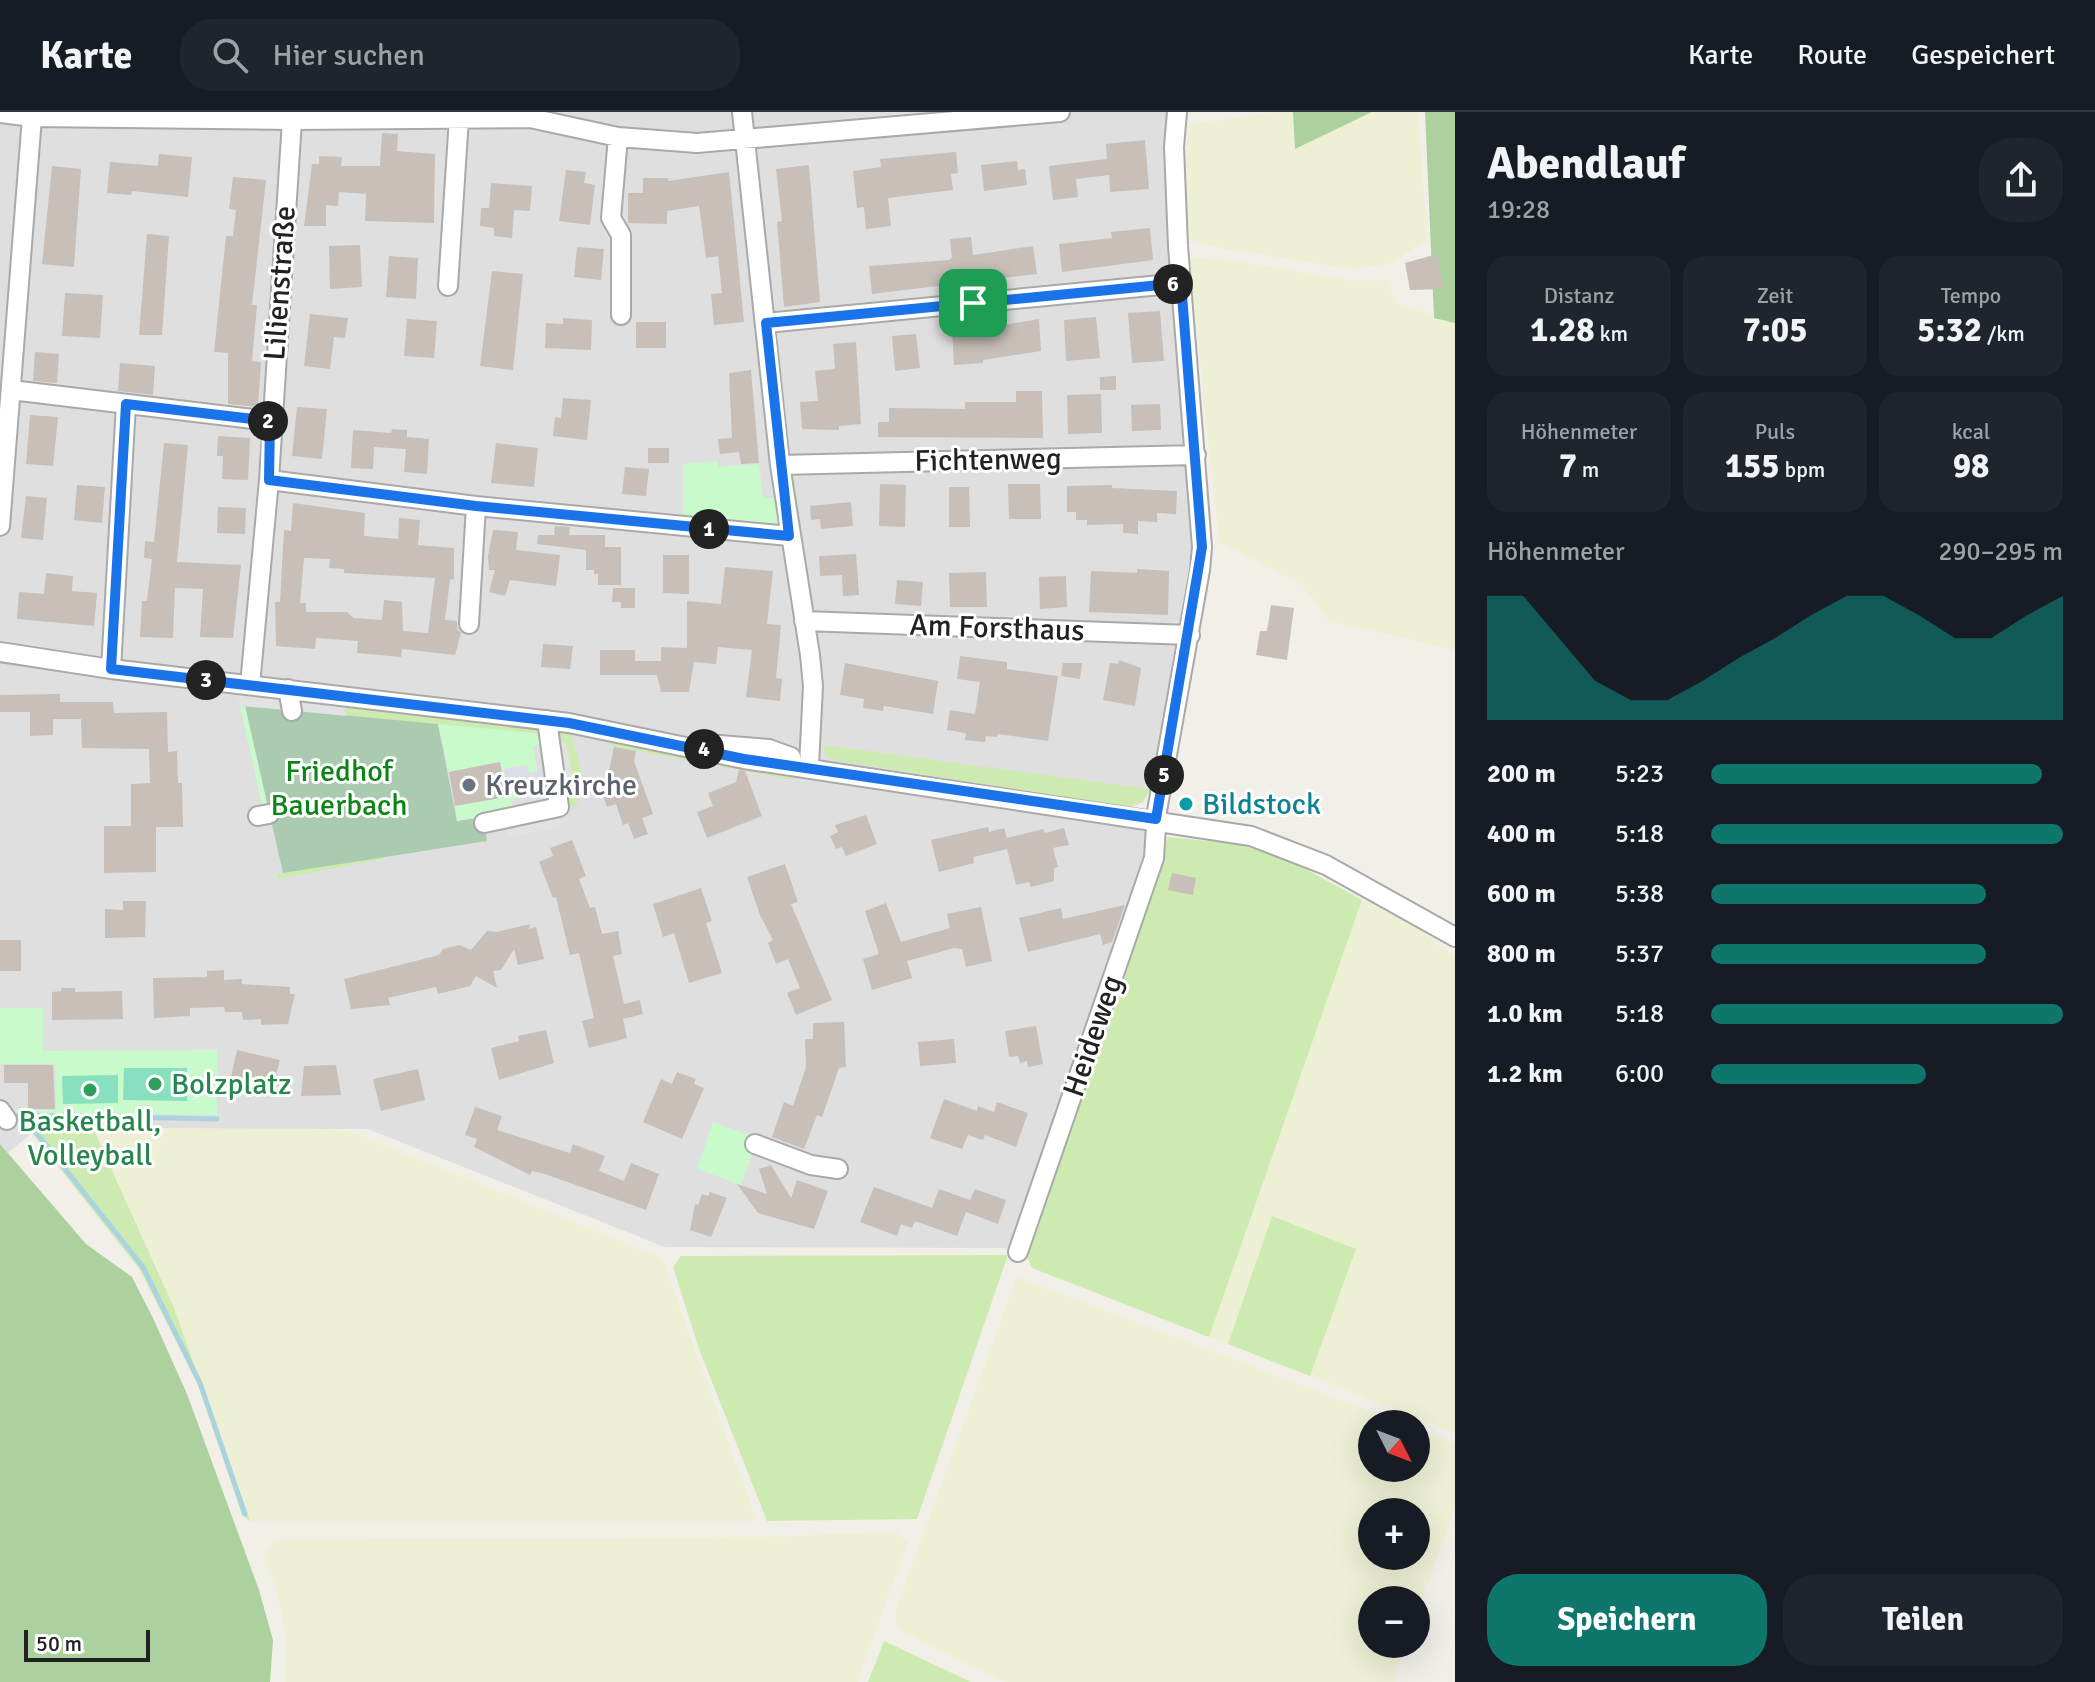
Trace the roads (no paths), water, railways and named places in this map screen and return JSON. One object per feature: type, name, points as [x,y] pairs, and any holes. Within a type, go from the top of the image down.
[{"type":"street","points":[[742,112],[780,465],[813,686],[808,766]]},
{"type":"street","points":[[0,113],[32,117],[292,120],[530,118],[597,125],[618,137],[681,143],[1060,112]]},
{"type":"street","points":[[1156,819],[1190,635],[1202,547],[1175,179],[1177,112]]},
{"type":"street","points":[[0,526],[32,117]]},
{"type":"street","points":[[448,286],[459,118]]},
{"type":"street","name":"Lilienstraße","points":[[250,685],[269,480],[270,421],[292,120]]},
{"type":"street","points":[[618,137],[611,218],[621,235],[621,315]]},
{"type":"street","points":[[766,323],[1181,283]]},
{"type":"street","points":[[11,390],[270,421]]},
{"type":"street","points":[[111,669],[126,404]]},
{"type":"street","name":"Fichtenweg","points":[[780,465],[1196,455]]},
{"type":"street","points":[[269,480],[476,506],[758,524],[789,536]]},
{"type":"street","points":[[469,624],[476,506]]},
{"type":"street","name":"Am Forsthaus","points":[[804,621],[1190,635]]},
{"type":"street","points":[[0,652],[111,669],[547,720],[692,746],[744,759],[808,766],[1251,836],[1314,859],[1455,937]]},
{"type":"street","points":[[288,689],[292,711]]},
{"type":"street","points":[[484,823],[555,810],[560,804],[547,720]]},
{"type":"street","name":"Heideweg","points":[[1018,1252],[1154,858],[1156,819]]},
{"type":"street","points":[[755,1144],[811,1165],[838,1169]]},
{"type":"waterway","points":[[18,1115],[217,1119]]},
{"type":"waterway","points":[[35,1131],[143,1267],[200,1383],[245,1514]]},
{"type":"place","name":"Kreuzkirche","points":[[469,785]]},
{"type":"place","name":"Bildstock","points":[[1186,804]]},
{"type":"place","name":"Bolzplatz","points":[[155,1084]]},
{"type":"place","name":"Basketball, Volleyball","points":[[90,1090]]},
{"type":"park label","name":"Friedhof Bauerbach","points":[[339,788]]}]
